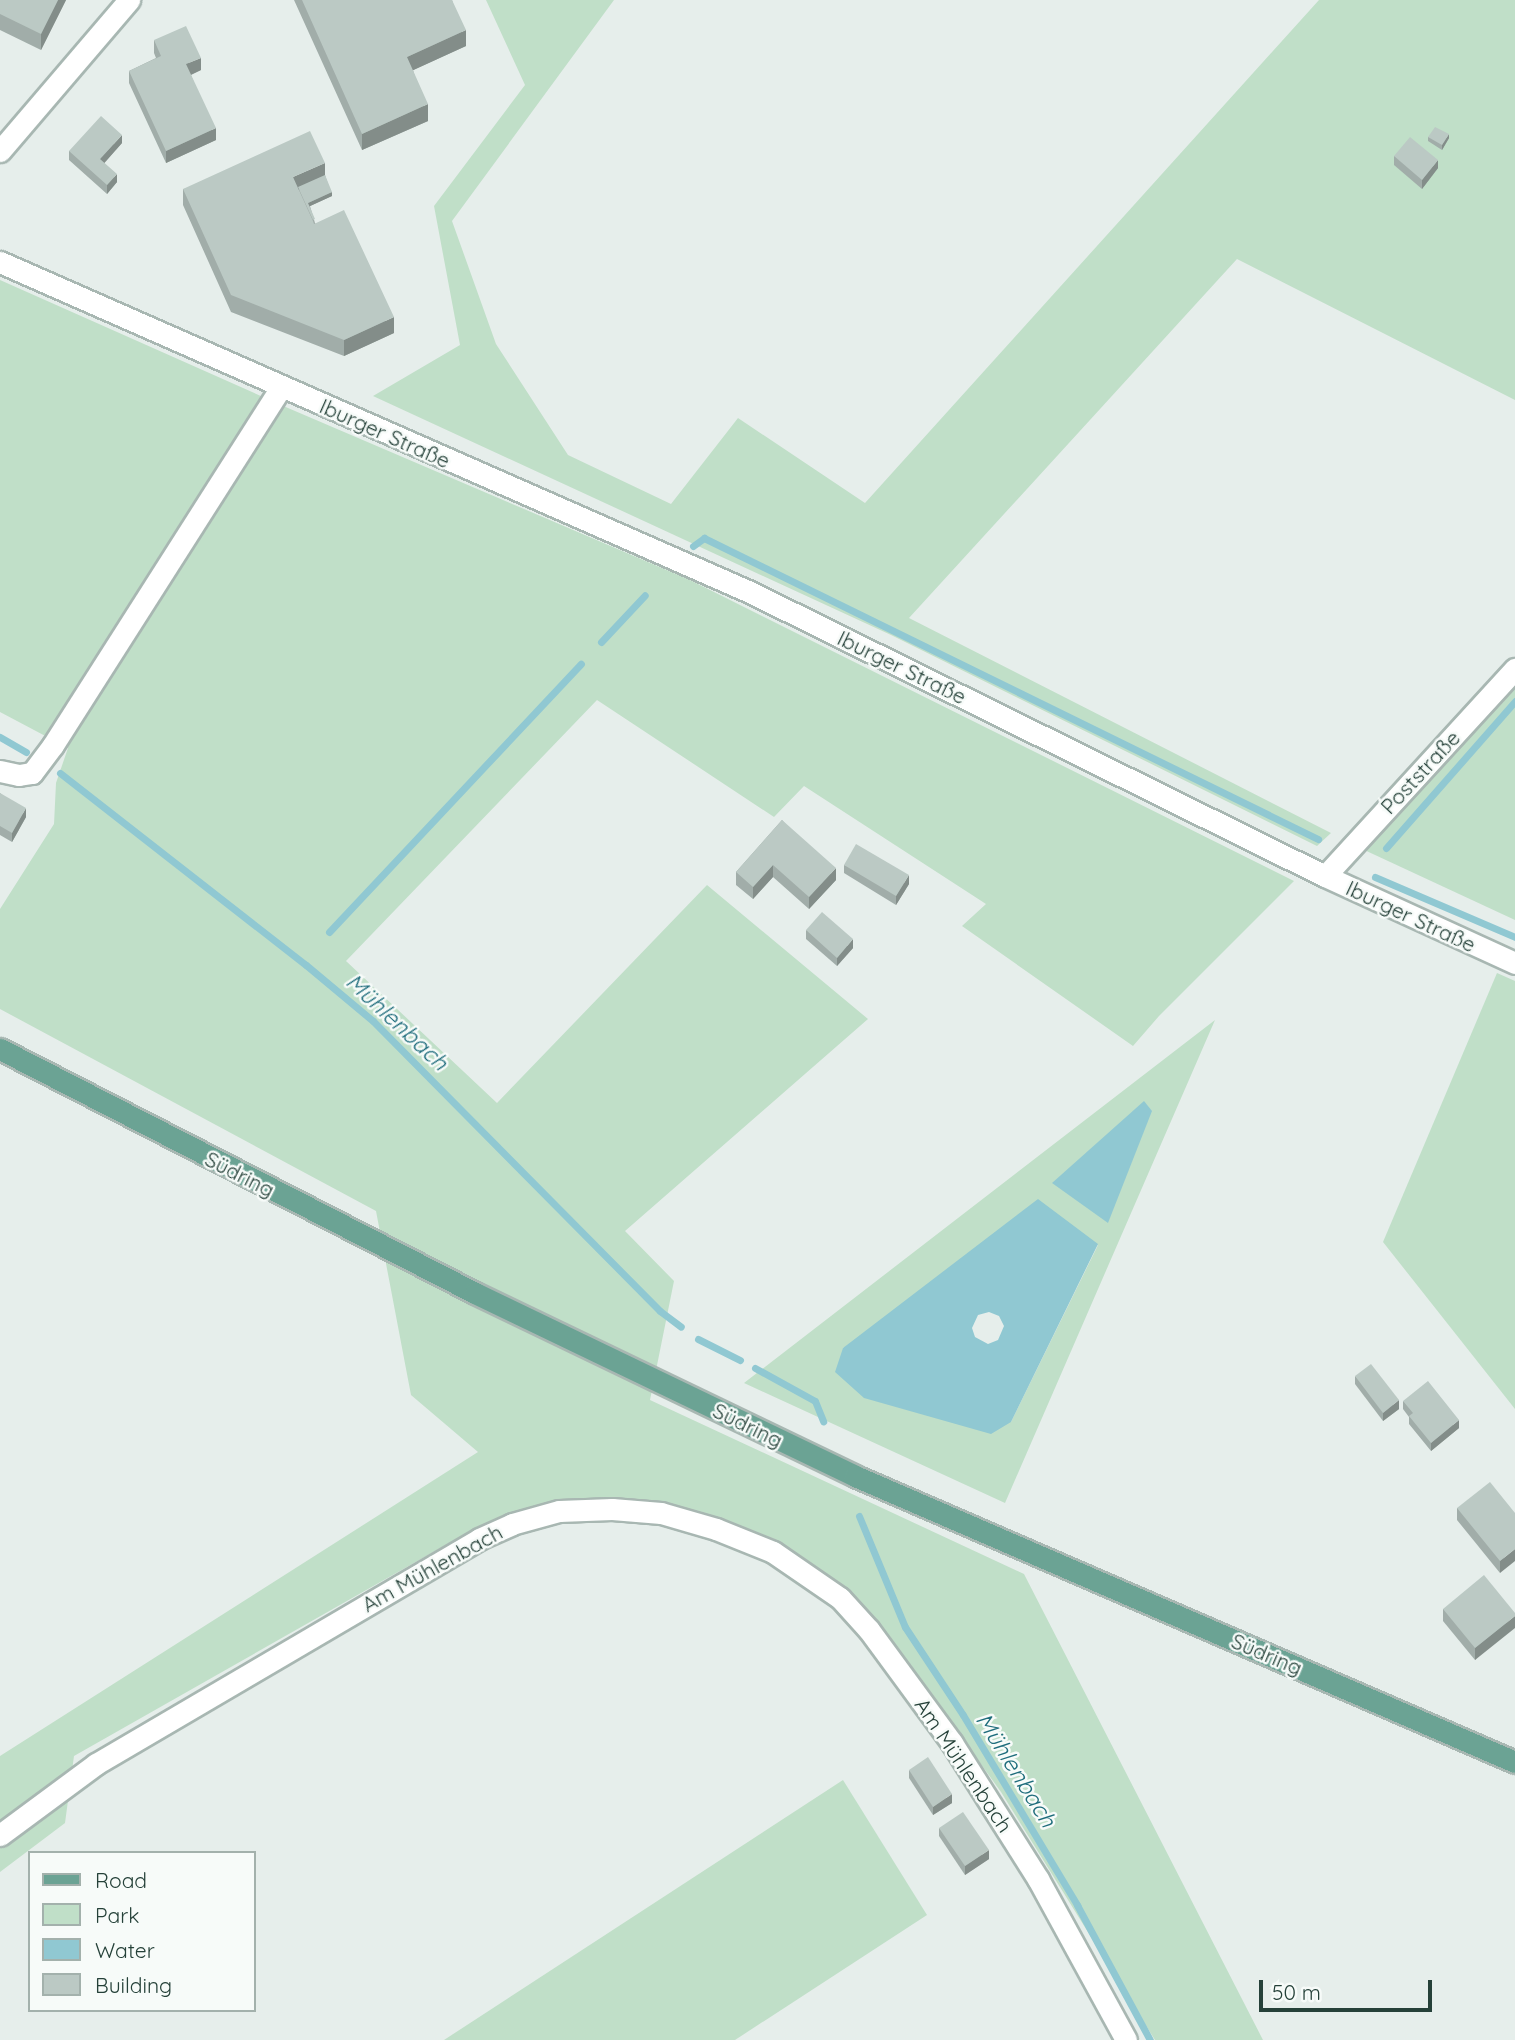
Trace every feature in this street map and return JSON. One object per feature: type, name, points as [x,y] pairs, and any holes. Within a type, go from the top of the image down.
[{"type":"main road","name":"Südring","points":[[0,1049],[475,1293],[855,1476],[1515,1762]]},
{"type":"street","points":[[0,151],[129,0]]},
{"type":"street","name":"Iburger Straße","points":[[0,262],[750,592],[1325,876],[1515,964]]},
{"type":"street","points":[[0,771],[19,775],[32,773],[53,745],[281,387]]},
{"type":"street","name":"Poststraße","points":[[1325,876],[1515,669]]},
{"type":"street","name":"Am Mühlenbach","points":[[0,1835],[96,1764],[479,1539],[512,1524],[559,1511],[612,1509],[661,1513],[716,1529],[772,1552],[840,1598],[869,1630],[952,1742],[1038,1879],[1126,2040]]},
{"type":"green space","points":[[486,0],[614,0],[452,221],[496,344],[568,455],[671,504],[738,418],[865,503],[1319,0],[1515,0],[1515,400],[1237,259],[909,618],[1331,833],[1317,846],[891,635],[373,396],[460,345],[434,206],[525,85]]},
{"type":"green space","points":[[0,280],[288,408],[690,580],[1294,881],[1159,1016],[1133,1046],[962,926],[986,904],[804,786],[774,817],[597,700],[346,961],[497,1103],[707,885],[868,1019],[625,1231],[674,1281],[650,1400],[1024,1574],[1263,2040],[1155,2040],[1001,1792],[934,1699],[839,1582],[724,1521],[584,1500],[525,1509],[472,1530],[74,1756],[65,1823],[0,1872],[0,1756],[478,1452],[411,1395],[376,1211],[0,1009],[0,909],[54,824],[56,783],[68,748],[0,712]]},
{"type":"green space","points":[[1515,688],[1515,920],[1360,848]]},
{"type":"green space","points":[[1497,973],[1515,981],[1515,1409],[1383,1242]]},
{"type":"green space","points":[[1215,1020],[1005,1503],[744,1383]],"holes":[[[1098,1245],[1011,1422],[843,1348]]]},
{"type":"green space","points":[[843,1780],[927,1915],[735,2040],[444,2040]]},
{"type":"water","points":[[1144,1101],[1152,1111],[1108,1223],[1052,1183]]},
{"type":"water","points":[[1038,1199],[1098,1244],[1011,1422],[991,1434],[864,1398],[835,1372],[843,1348]],"holes":[[[989,1312],[999,1316],[1004,1326],[998,1340],[988,1344],[975,1337],[972,1328],[978,1315]]]},
{"type":"building","points":[[0,0],[58,0],[41,34],[0,14]]},
{"type":"building","points":[[302,0],[452,0],[466,30],[407,57],[428,104],[362,134]]},
{"type":"building","points":[[186,26],[201,58],[186,64],[216,128],[166,151],[129,71],[161,56],[154,40]]},
{"type":"building","points":[[101,116],[122,135],[100,159],[117,174],[107,185],[69,151]]},
{"type":"building","points":[[1435,127],[1449,134],[1442,145],[1428,137]]},
{"type":"building","points":[[310,131],[325,163],[293,177],[314,224],[344,210],[394,317],[344,340],[231,295],[183,189]]},
{"type":"building","points":[[1410,137],[1438,160],[1422,180],[1394,156]]},
{"type":"building","points":[[325,175],[332,192],[308,203],[315,219],[313,220],[298,187]]},
{"type":"building","points":[[0,793],[26,808],[12,833],[0,826]]},
{"type":"building","points":[[782,820],[836,868],[809,897],[773,865],[753,887],[736,872]]},
{"type":"building","points":[[856,844],[909,875],[896,896],[844,865]]},
{"type":"building","points":[[822,912],[853,939],[837,958],[806,930]]},
{"type":"building","points":[[1371,1364],[1399,1400],[1383,1413],[1355,1376]]},
{"type":"building","points":[[1428,1381],[1459,1420],[1431,1443],[1409,1416],[1413,1413],[1403,1401]]},
{"type":"building","points":[[1490,1482],[1515,1513],[1515,1549],[1500,1561],[1457,1508]]},
{"type":"building","points":[[1484,1575],[1515,1616],[1475,1648],[1443,1609]]},
{"type":"building","points":[[928,1757],[952,1794],[933,1807],[909,1770]]},
{"type":"building","points":[[963,1812],[989,1850],[965,1866],[939,1828]]},
{"type":"waterway","points":[[693,546],[704,538],[1318,839]]},
{"type":"waterway","points":[[601,642],[645,595]]},
{"type":"waterway","points":[[329,932],[581,664]]},
{"type":"waterway","points":[[1386,848],[1515,701]]},
{"type":"waterway","name":"Mühlenbach","points":[[0,737],[26,752]]},
{"type":"waterway","name":"Mühlenbach","points":[[60,773],[306,965],[373,1021],[660,1311],[681,1327]]},
{"type":"waterway","points":[[1375,877],[1515,937]]},
{"type":"waterway","name":"Mühlenbach","points":[[698,1339],[740,1360]]},
{"type":"waterway","name":"Mühlenbach","points":[[755,1368],[815,1401],[823,1421]]},
{"type":"waterway","name":"Mühlenbach","points":[[859,1516],[905,1627],[963,1715],[1077,1905],[1150,2040]]}]
